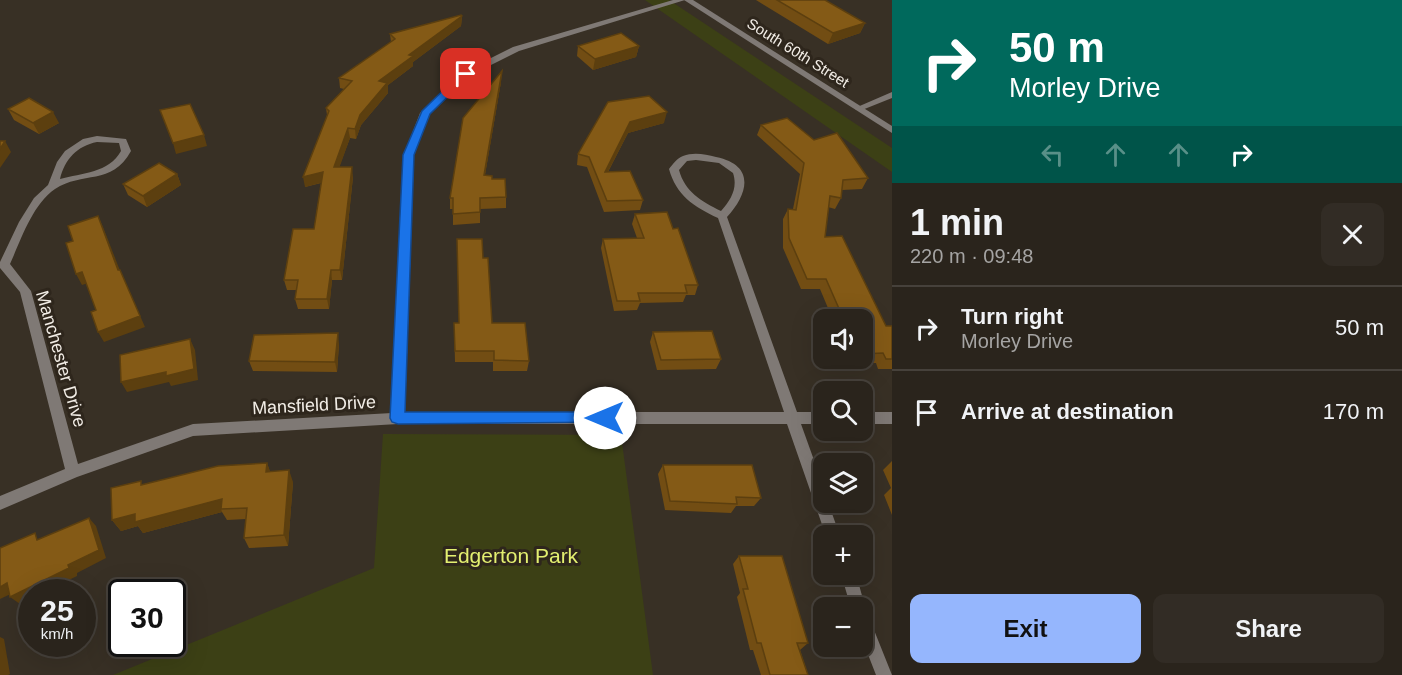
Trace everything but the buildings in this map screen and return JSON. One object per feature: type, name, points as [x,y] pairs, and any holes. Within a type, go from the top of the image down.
[{"type":"street","points":[[398,418],[409,155],[425,113],[466,74],[516,49],[681,0]]},
{"type":"street","name":"South 60th Street","points":[[688,0],[892,130]]},
{"type":"street","points":[[859,108],[892,95]]},
{"type":"street","points":[[2,265],[23,222],[53,186],[56,174],[71,148],[87,140],[107,137],[123,141],[126,151],[123,160],[104,171],[53,186]]},
{"type":"street","points":[[722,216],[735,204],[740,189],[740,176],[734,167],[718,159],[698,156],[683,159],[674,169],[676,183],[687,195],[722,216],[829,525]]},
{"type":"street","name":"Manchester Drive","points":[[2,265],[25,291],[74,472]]},
{"type":"street","name":"Mansfield Drive","points":[[0,503],[74,472],[193,430],[398,418],[813,418]]},
{"type":"street","points":[[873,418],[892,418]]},
{"type":"street","points":[[873,646],[884,675]]},
{"type":"green space","points":[[645,0],[669,0],[892,148],[892,172]]},
{"type":"green space","name":"Edgerton Park","points":[[383,434],[621,435],[653,675],[113,675],[157,657],[186,657],[186,645],[374,568]]},
{"type":"route","points":[[466,74],[425,113],[409,155],[398,418],[605,418]]}]
